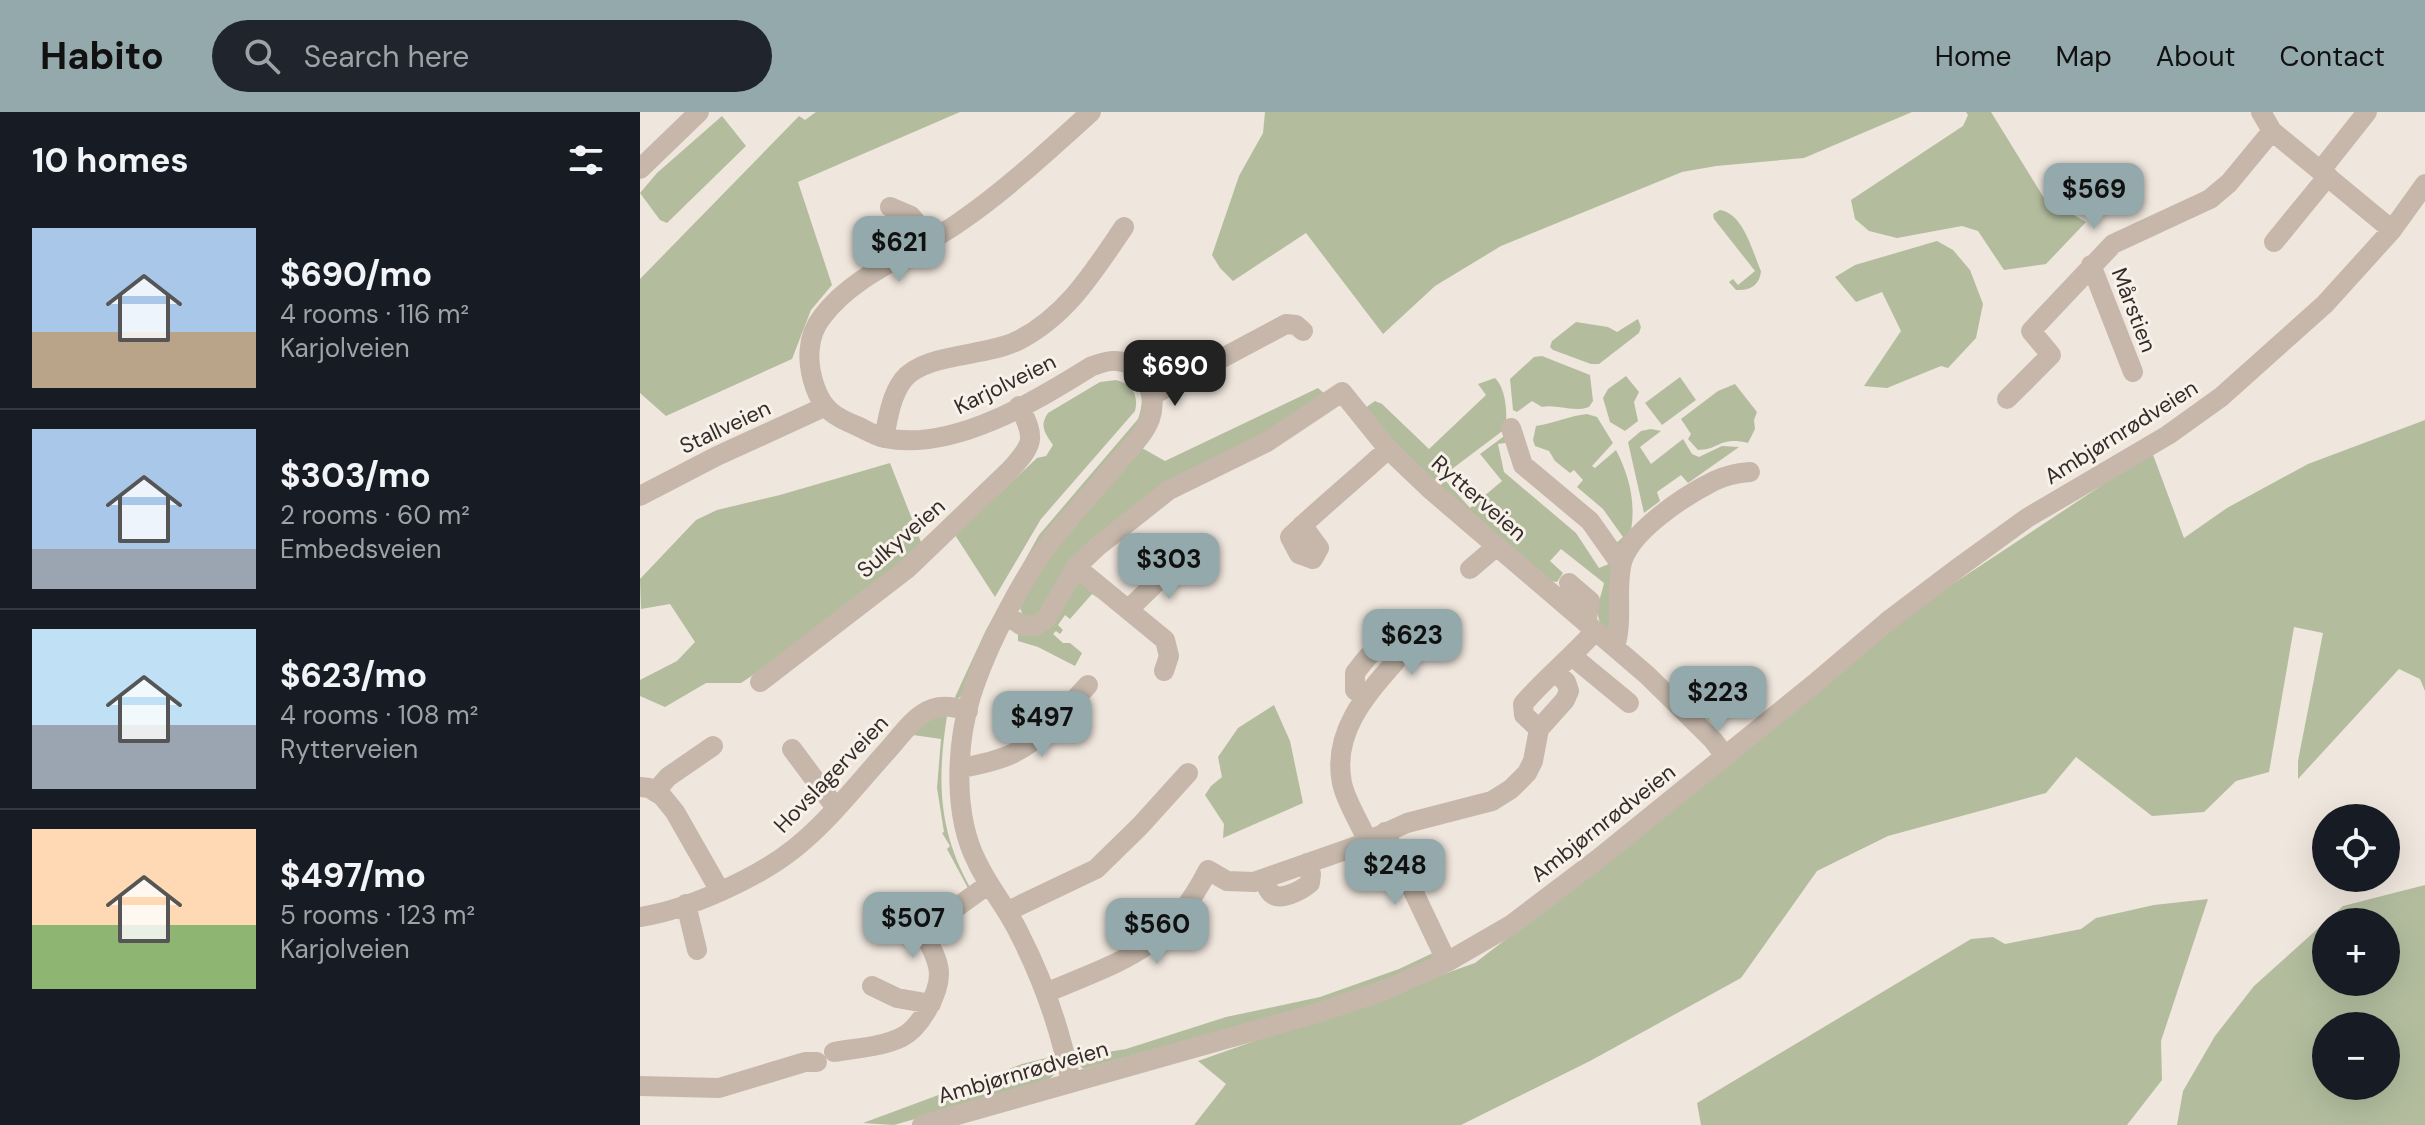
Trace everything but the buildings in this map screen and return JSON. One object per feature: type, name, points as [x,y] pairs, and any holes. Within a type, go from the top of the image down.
[{"type":"street","points":[[640,169],[699,112]]},
{"type":"street","points":[[824,407],[809,366],[809,349],[820,319],[836,301],[971,213],[1037,161],[1091,112]]},
{"type":"street","points":[[2261,112],[2272,131],[2392,230]]},
{"type":"street","points":[[2274,242],[2367,112]]},
{"type":"street","name":"Mårstien","points":[[2007,399],[2059,358],[2031,331],[2091,265],[2113,244],[2210,199],[2229,183],[2272,131]]},
{"type":"street","name":"Ambjørnrødveien","points":[[922,1125],[1383,991],[1447,962],[1511,925],[1958,568],[2027,518],[2168,435],[2221,397],[2325,304],[2392,230],[2425,184]]},
{"type":"street","points":[[890,207],[911,216],[930,239]]},
{"type":"street","points":[[884,438],[892,402],[903,379],[917,366],[993,350],[1017,341],[1052,319],[1081,291],[1124,227]]},
{"type":"street","name":"Mårstien","points":[[2091,265],[2133,372]]},
{"type":"street","points":[[1071,1083],[1046,993],[1008,911],[975,860],[963,819],[959,793],[960,768],[972,695],[1026,577],[1053,538],[1141,435],[1149,421],[1153,395],[1286,324],[1296,325],[1303,331]]},
{"type":"street","name":"Karjolveien","points":[[824,407],[834,416],[884,438],[909,440],[956,435],[984,425],[1092,366],[1115,361],[1134,367],[1141,373],[1153,395]]},
{"type":"street","name":"Rytterveien","points":[[1076,567],[1169,490],[1267,442],[1342,392],[1388,449],[1669,696],[1725,756]]},
{"type":"street","name":"Sulkyveien","points":[[760,682],[908,568],[1010,470],[1025,453],[1032,436],[1019,406]]},
{"type":"street","name":"Stallveien","points":[[644,494],[824,407]]},
{"type":"street","points":[[1511,428],[1523,465],[1590,521],[1621,565]]},
{"type":"street","points":[[1302,525],[1388,449]]},
{"type":"street","points":[[1615,647],[1621,565],[1635,539],[1667,512],[1714,481],[1728,475],[1750,472]]},
{"type":"street","points":[[1470,569],[1497,546]]},
{"type":"street","points":[[1129,609],[1172,567],[1197,564]]},
{"type":"street","points":[[1007,615],[1021,625],[1035,626],[1046,619],[1076,567],[1107,598],[1129,609],[1165,640],[1169,656],[1164,671]]},
{"type":"street","points":[[1539,729],[1524,715],[1522,707],[1544,679],[1572,656],[1591,627],[1590,601],[1569,583]]},
{"type":"street","points":[[1572,656],[1629,703]]},
{"type":"street","points":[[1046,993],[1134,955],[1160,938],[1181,915],[1208,870],[1234,883],[1264,879],[1269,892],[1277,897],[1283,896],[1310,883],[1307,863],[1354,847],[1407,823],[1483,804],[1511,789],[1527,773],[1533,761],[1539,729],[1565,700],[1569,691],[1566,682],[1555,672]]},
{"type":"street","points":[[960,768],[1016,752],[1044,730],[1088,685]]},
{"type":"street","points":[[1364,697],[1348,727],[1341,772],[1347,799],[1376,836],[1447,962]]},
{"type":"street","name":"Hovslagerveien","points":[[640,917],[660,914],[763,871],[797,847],[914,722],[932,708],[951,706],[968,711]]},
{"type":"street","points":[[648,789],[713,746]]},
{"type":"street","points":[[792,749],[836,808]]},
{"type":"street","points":[[1008,911],[1096,869],[1188,773]]},
{"type":"street","points":[[648,789],[662,796],[675,812],[720,891]]},
{"type":"street","points":[[640,1086],[719,1088],[904,1037],[931,1004],[939,975],[937,959],[927,939],[946,915],[989,884]]},
{"type":"street","points":[[686,904],[697,950]]},
{"type":"street","points":[[872,986],[897,998],[931,1004]]},
{"type":"green space","points":[[816,112],[960,112],[798,182],[832,285],[811,310],[792,359],[666,416],[640,393],[640,279],[799,116],[805,120]]},
{"type":"green space","points":[[1265,112],[1912,112],[1804,158],[1682,172],[1501,246],[1435,286],[1383,334],[1306,233],[1233,281],[1212,255],[1239,176],[1263,133]]},
{"type":"green space","points":[[1966,112],[1991,112],[2044,198],[2086,222],[2046,264],[2004,270],[1978,231],[1962,226],[1897,238],[1869,231],[1855,219],[1851,200],[1963,126],[1968,115]]},
{"type":"green space","points":[[722,116],[746,146],[667,223],[660,220],[640,193],[657,173]]},
{"type":"green space","points":[[1720,210],[1735,218],[1741,226],[1761,271],[1759,280],[1750,288],[1736,290],[1729,282],[1733,279],[1738,285],[1755,271],[1714,219],[1713,214]]},
{"type":"green space","points":[[1937,241],[1953,250],[1970,270],[1983,304],[1976,338],[1948,368],[1941,366],[1887,388],[1864,386],[1901,331],[1882,292],[1856,302],[1835,277],[1855,265]]},
{"type":"green space","points":[[1638,319],[1641,327],[1639,333],[1599,364],[1591,364],[1550,347],[1552,341],[1576,322],[1608,327],[1617,332]]},
{"type":"green space","points":[[1542,356],[1590,375],[1593,401],[1589,407],[1542,407],[1532,401],[1517,412],[1513,410],[1510,379],[1534,357]]},
{"type":"green space","points":[[1123,371],[1145,385],[1145,417],[1072,506],[963,695],[957,699],[955,697],[986,630],[1039,535],[1138,419],[1141,394]]},
{"type":"green space","points":[[1626,376],[1639,392],[1634,402],[1638,421],[1625,431],[1610,422],[1603,398],[1608,389]]},
{"type":"green space","points":[[1680,377],[1696,400],[1662,425],[1645,403]]},
{"type":"green space","points":[[1495,378],[1502,388],[1505,402],[1505,429],[1436,481],[1427,479],[1365,408],[1375,401],[1382,404],[1429,449],[1486,395],[1478,384]]},
{"type":"green space","points":[[1116,380],[1133,391],[1135,411],[1041,519],[995,597],[955,535],[1037,458],[1046,456],[1053,445],[1044,426],[1048,413],[1100,382]]},
{"type":"green space","points":[[1735,384],[1757,412],[1755,429],[1748,443],[1731,441],[1698,450],[1688,439],[1691,434],[1681,419],[1718,391]]},
{"type":"green space","points":[[1318,388],[1327,396],[1266,438],[1175,479],[1042,614],[1029,620],[1023,616],[1020,608],[1046,564],[1142,448],[1165,461]]},
{"type":"green space","points":[[1587,414],[1597,417],[1613,443],[1592,466],[1595,468],[1616,450],[1626,473],[1633,510],[1627,547],[1612,547],[1623,537],[1603,509],[1577,487],[1583,480],[1574,470],[1570,473],[1555,461],[1549,451],[1535,446],[1533,440],[1536,426]]},
{"type":"green space","points":[[2425,420],[2425,691],[2420,679],[2399,669],[2298,779],[2298,761],[2323,633],[2294,627],[2269,772],[2236,781],[2204,812],[2152,816],[2076,757],[2046,793],[1888,836],[1817,871],[1741,978],[1590,1061],[1461,1125],[1194,1125],[1226,1084],[1198,1061],[1475,963],[1618,853],[1918,607],[2152,452],[2184,538],[2227,508],[2308,464]]},
{"type":"green space","points":[[1641,431],[1661,431],[1640,447],[1651,464],[1683,439],[1692,454],[1699,457],[1722,446],[1739,447],[1688,483],[1681,475],[1657,492],[1660,501],[1644,513],[1628,442]]},
{"type":"green space","points":[[1510,436],[1512,442],[1498,444],[1504,472],[1576,533],[1599,568],[1611,563],[1610,635],[1598,616],[1604,583],[1561,549],[1550,561],[1563,573],[1557,582],[1544,580],[1440,486],[1445,480],[1470,508],[1502,481],[1480,454],[1503,437]]},
{"type":"green space","points":[[890,463],[923,547],[786,653],[741,683],[706,683],[665,707],[640,696],[640,680],[677,661],[695,642],[670,604],[641,609],[640,579],[696,520],[717,510]]},
{"type":"green space","points":[[1078,580],[1098,598],[1092,594],[1070,619],[1065,615],[1058,625],[1063,630],[1060,634],[1056,631],[1053,634],[1082,653],[1075,666],[1038,647],[1018,641],[1018,635]]},
{"type":"green space","points":[[1274,705],[1290,741],[1303,803],[1223,838],[1224,824],[1205,795],[1222,777],[1218,757],[1238,728]]},
{"type":"green space","points":[[947,716],[941,784],[943,805],[952,846],[969,890],[942,833],[937,788],[941,739],[913,735],[928,721]]},
{"type":"green space","points":[[2425,885],[2425,1125],[2177,1125],[2183,1091],[2215,1036],[2254,986],[2312,934],[2312,996],[2400,996],[2400,908],[2341,908]]},
{"type":"green space","points":[[2208,899],[2161,1041],[2162,1080],[2127,1125],[1701,1125],[1697,1103],[1971,939],[1993,937],[2005,944],[2081,929],[2096,918],[2154,905]]},
{"type":"green space","points":[[1435,952],[1433,960],[1340,998],[1083,1069],[1075,1060],[1077,1057],[1126,1049],[1226,1017],[1320,997],[1399,969]]},
{"type":"green space","points":[[1058,1057],[1057,1069],[1044,1082],[894,1125],[863,1123],[1022,1064]]}]
